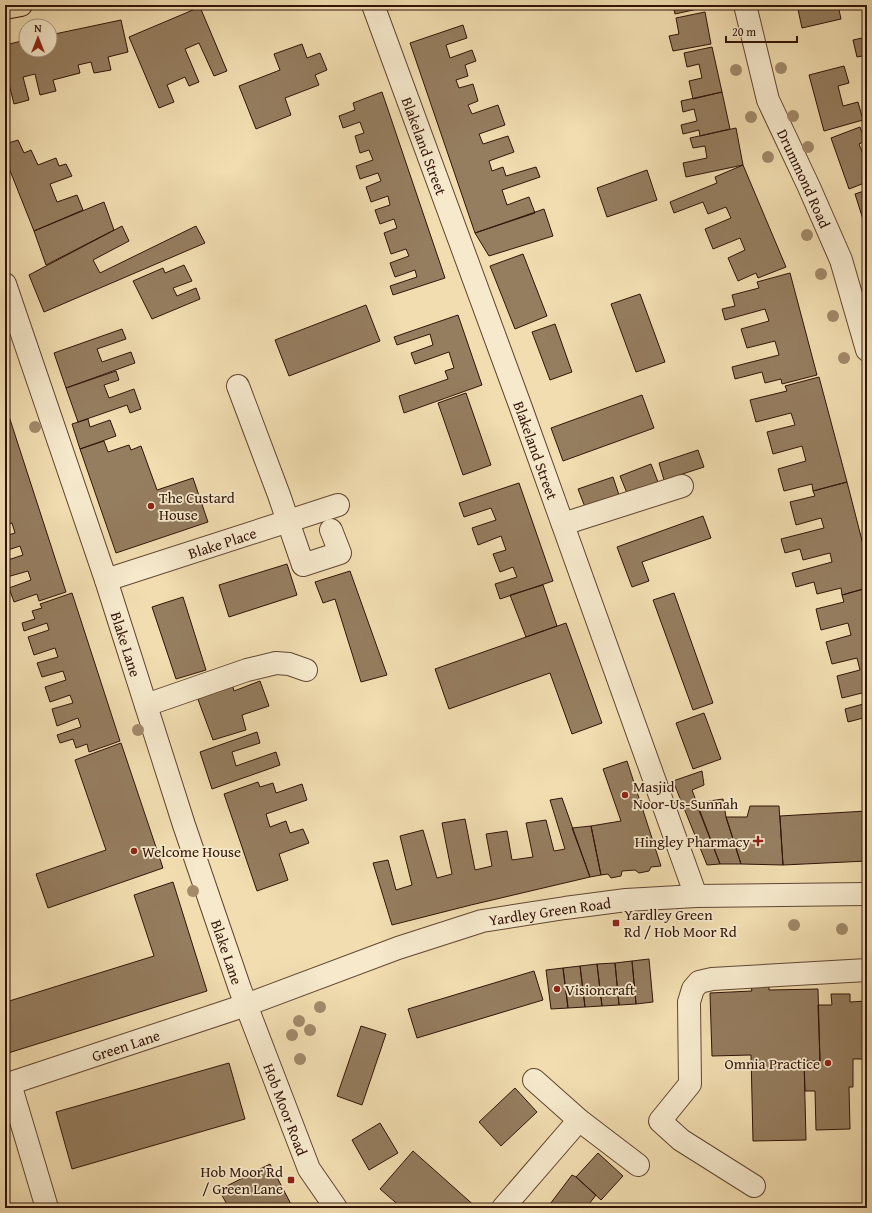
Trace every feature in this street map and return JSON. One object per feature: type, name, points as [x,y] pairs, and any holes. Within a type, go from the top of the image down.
[{"type":"main road","points":[[5,8],[21,5]]},
{"type":"street","name":"Blakeland Street","points":[[373,5],[696,896]]},
{"type":"street","name":"Drummond Road","points":[[745,5],[768,100],[841,260],[867,350]]},
{"type":"street","name":"Blake Lane","points":[[5,284],[106,580],[184,825],[246,1005]]},
{"type":"street","points":[[238,386],[304,565],[340,553],[331,530]]},
{"type":"street","points":[[562,524],[682,486]]},
{"type":"street","name":"Blake Place","points":[[106,580],[338,505]]},
{"type":"street","points":[[146,705],[247,670],[276,663],[289,664],[306,670]]},
{"type":"street","name":"Yardley Green Road","points":[[246,1005],[398,948],[482,921],[626,900],[696,896],[867,894]]},
{"type":"street","points":[[754,1186],[681,1140],[660,1121],[690,1084],[689,1002],[693,989],[700,982],[712,979],[867,970]]},
{"type":"street","name":"Green Lane","points":[[8,1085],[246,1005]]},
{"type":"street","name":"Hob Moor Road","points":[[246,1005],[308,1169],[336,1208]]},
{"type":"street","points":[[534,1080],[579,1120],[638,1165]]},
{"type":"street","points":[[8,1085],[47,1208]]},
{"type":"street","points":[[503,1208],[579,1120]]},
{"type":"building","points":[[673,5],[701,5],[702,8],[675,14]]},
{"type":"building","points":[[797,5],[838,5],[841,19],[802,28]]},
{"type":"building","points":[[200,7],[227,71],[214,76],[199,43],[185,49],[199,82],[189,86],[185,77],[167,85],[174,102],[159,108],[129,37]]},
{"type":"building","points":[[705,12],[711,44],[673,51],[669,36],[679,34],[676,18]]},
{"type":"building","points":[[121,20],[128,52],[108,57],[111,70],[94,73],[91,62],[78,65],[80,73],[53,80],[56,91],[40,95],[35,74],[23,77],[29,100],[14,104],[8,80],[5,81],[5,45],[18,42],[18,58],[58,58],[58,33]]},
{"type":"building","points":[[463,25],[467,38],[446,45],[450,58],[472,50],[476,61],[465,65],[468,76],[456,80],[459,88],[473,84],[478,101],[468,105],[472,114],[498,105],[505,125],[479,134],[483,144],[508,136],[514,152],[489,161],[492,171],[503,167],[506,176],[536,167],[540,177],[502,190],[507,205],[529,197],[535,213],[475,233],[410,43]]},
{"type":"building","points":[[867,37],[867,55],[857,57],[853,40]]},
{"type":"building","points":[[302,44],[307,58],[320,53],[327,70],[315,75],[319,85],[285,98],[291,115],[256,129],[239,86],[280,70],[274,54]]},
{"type":"building","points":[[712,47],[722,92],[693,99],[689,81],[702,78],[699,64],[687,67],[684,53]]},
{"type":"building","points":[[844,66],[849,83],[838,86],[843,106],[858,102],[863,120],[824,131],[809,75]]},
{"type":"building","points":[[382,92],[445,278],[393,295],[390,286],[417,277],[415,270],[395,277],[390,263],[409,256],[406,249],[391,254],[384,233],[397,228],[394,219],[380,224],[375,210],[390,205],[388,196],[371,202],[366,187],[381,181],[378,173],[360,179],[356,166],[373,160],[369,150],[360,153],[355,136],[364,133],[360,122],[343,128],[339,116],[355,110],[353,103]]},
{"type":"building","points":[[722,92],[730,129],[700,136],[699,130],[683,134],[681,125],[697,121],[694,109],[683,112],[681,101]]},
{"type":"building","points":[[860,127],[865,141],[859,144],[867,164],[867,182],[849,189],[831,138]]},
{"type":"building","points":[[736,128],[743,165],[686,177],[683,163],[707,158],[705,146],[693,148],[690,138]]},
{"type":"building","points":[[18,140],[24,153],[31,150],[38,165],[56,158],[59,166],[66,164],[72,176],[50,184],[57,202],[77,195],[83,210],[34,231],[5,158],[5,144]]},
{"type":"building","points":[[743,165],[786,267],[758,278],[756,273],[738,281],[728,258],[745,250],[740,238],[713,249],[705,229],[731,218],[726,207],[708,214],[703,202],[674,213],[670,202],[717,183],[715,177]]},
{"type":"building","points":[[647,170],[657,200],[607,217],[597,188]]},
{"type":"building","points":[[867,190],[867,232],[855,194]]},
{"type":"building","points":[[104,202],[114,230],[46,265],[34,231]]},
{"type":"building","points":[[544,209],[553,236],[489,256],[475,233]]},
{"type":"building","points":[[122,226],[129,241],[93,260],[100,273],[196,226],[205,243],[44,312],[29,275]]},
{"type":"building","points":[[523,254],[547,316],[515,329],[490,266]]},
{"type":"building","points":[[184,265],[192,281],[173,288],[177,296],[196,288],[200,299],[152,319],[133,281],[163,268],[165,273]]},
{"type":"building","points":[[790,273],[817,375],[782,384],[781,379],[765,383],[762,372],[735,379],[732,367],[779,355],[775,341],[747,348],[741,329],[769,321],[765,309],[725,320],[722,309],[735,306],[732,295],[759,288],[757,282]]},
{"type":"building","points":[[640,294],[665,362],[636,372],[611,304]]},
{"type":"building","points":[[366,305],[380,341],[289,376],[275,340]]},
{"type":"building","points":[[458,315],[482,385],[404,413],[399,396],[448,379],[445,371],[454,368],[449,352],[415,364],[411,353],[433,345],[430,334],[397,345],[394,337]]},
{"type":"building","points":[[555,324],[572,372],[550,380],[532,332]]},
{"type":"building","points":[[122,329],[126,339],[97,349],[102,362],[131,352],[135,363],[66,388],[54,353]]},
{"type":"building","points":[[116,371],[119,380],[104,385],[109,398],[134,389],[141,409],[130,413],[127,405],[78,422],[66,388]]},
{"type":"building","points":[[819,377],[847,482],[813,491],[812,484],[784,491],[778,469],[806,461],[802,446],[773,454],[767,432],[795,425],[791,413],[756,422],[750,400],[787,391],[785,386]]},
{"type":"building","points":[[466,393],[491,465],[463,475],[438,403]]},
{"type":"building","points":[[642,395],[654,428],[563,461],[551,428]]},
{"type":"building","points":[[5,404],[66,592],[39,601],[37,594],[14,602],[9,588],[31,580],[28,571],[7,577],[5,570],[5,561],[23,555],[20,546],[5,551],[5,536],[15,533],[12,523],[5,526]]},
{"type":"building","points":[[88,419],[90,427],[110,420],[116,436],[80,449],[72,424]]},
{"type":"building","name":"The Custard House","points":[[104,441],[108,452],[129,445],[131,450],[141,446],[157,490],[193,478],[208,522],[116,553],[80,449]]},
{"type":"building","points":[[698,450],[704,467],[664,480],[659,463]]},
{"type":"building","points":[[651,464],[658,482],[627,493],[620,476]]},
{"type":"building","points":[[613,477],[619,495],[585,507],[578,489]]},
{"type":"building","points":[[847,482],[867,560],[867,588],[842,595],[841,588],[817,594],[814,582],[796,587],[792,573],[832,562],[830,553],[803,560],[800,549],[785,553],[781,539],[824,528],[821,518],[796,525],[790,502],[815,496],[813,491]]},
{"type":"building","points":[[519,483],[553,581],[500,599],[495,584],[517,577],[513,567],[500,572],[493,554],[506,550],[501,536],[478,545],[472,528],[496,520],[491,508],[464,517],[459,503]]},
{"type":"building","points":[[703,516],[711,538],[642,562],[649,581],[632,587],[617,547]]},
{"type":"building","points":[[287,564],[297,595],[229,617],[219,585]]},
{"type":"building","points":[[350,571],[387,675],[361,682],[335,599],[323,603],[315,582]]},
{"type":"building","points":[[543,585],[557,626],[526,637],[510,595]]},
{"type":"building","points":[[867,588],[867,695],[866,692],[842,698],[837,676],[860,670],[857,658],[832,664],[826,642],[851,635],[848,623],[821,630],[816,609],[844,602],[842,595]]},
{"type":"building","points":[[72,593],[120,741],[89,752],[87,744],[76,748],[73,739],[60,743],[57,735],[81,727],[78,718],[57,726],[52,709],[73,703],[70,695],[50,702],[45,687],[66,680],[63,671],[42,677],[37,663],[58,657],[55,648],[34,655],[28,637],[49,630],[47,623],[24,631],[22,623],[35,619],[32,611],[42,608],[40,604]]},
{"type":"building","points":[[674,593],[713,703],[693,710],[653,600]]},
{"type":"building","points":[[183,597],[206,670],[176,679],[152,607]]},
{"type":"building","points":[[566,623],[602,723],[572,734],[550,673],[449,709],[435,669]]},
{"type":"building","points":[[231,680],[234,691],[260,681],[269,706],[242,715],[246,730],[213,740],[196,694]]},
{"type":"building","points":[[867,703],[867,717],[848,722],[845,709]]},
{"type":"building","points":[[704,713],[721,759],[693,769],[676,723]]},
{"type":"building","points":[[257,732],[260,743],[232,752],[236,766],[276,752],[280,765],[212,789],[200,752]]},
{"type":"building","points":[[121,743],[163,868],[48,908],[36,874],[106,850],[75,760]]},
{"type":"building","name":"Masjid Noor-Us-Sunnah","points":[[627,761],[661,866],[651,867],[649,871],[639,873],[635,870],[622,871],[621,876],[611,878],[608,874],[601,875],[591,826],[621,821],[603,769]]},
{"type":"building","points":[[702,771],[704,785],[692,790],[720,864],[707,865],[673,781]]},
{"type":"building","points":[[258,782],[260,787],[273,783],[276,793],[302,784],[307,800],[266,814],[270,827],[286,821],[290,833],[303,829],[309,843],[279,854],[288,880],[257,891],[224,794]]},
{"type":"building","points":[[562,798],[590,877],[392,925],[373,863],[388,860],[396,890],[412,885],[400,836],[423,830],[437,878],[452,874],[442,823],[465,819],[475,870],[492,866],[486,834],[507,831],[512,860],[533,857],[526,823],[546,820],[554,851],[565,849],[550,800]]},
{"type":"building","points":[[723,799],[726,817],[741,864],[720,864],[696,803]]},
{"type":"building","name":"Hingley Pharmacy","points":[[750,806],[779,806],[783,865],[741,864],[726,817],[747,817]]},
{"type":"building","points":[[867,811],[867,861],[783,865],[780,816]]},
{"type":"building","points":[[591,826],[601,875],[590,877],[572,828]]},
{"type":"building","points":[[173,882],[207,991],[5,1054],[5,998],[6,1002],[154,956],[134,895]]},
{"type":"building","points":[[649,959],[653,1002],[636,1004],[632,961]]},
{"type":"building","points":[[632,961],[636,1004],[619,1005],[615,963]]},
{"type":"building","points":[[615,963],[619,1005],[602,1006],[597,964]]},
{"type":"building","points":[[597,964],[602,1006],[585,1007],[580,966]]},
{"type":"building","points":[[580,966],[585,1007],[568,1008],[563,968]]},
{"type":"building","name":"Visioncraft","points":[[563,968],[568,1008],[551,1009],[546,970]]},
{"type":"building","points":[[534,971],[543,1000],[417,1038],[408,1009]]},
{"type":"building","points":[[769,986],[769,990],[818,989],[820,1061],[804,1061],[806,1140],[753,1141],[751,1055],[712,1056],[710,993],[752,991],[751,987]]},
{"type":"building","name":"Omnia Practice","points":[[831,994],[850,994],[850,1002],[867,1001],[867,1059],[853,1059],[853,1087],[849,1087],[850,1129],[816,1130],[815,1091],[805,1091],[804,1061],[820,1061],[818,1005],[832,1005]]},
{"type":"building","points":[[361,1026],[386,1034],[362,1105],[337,1096]]},
{"type":"building","points":[[229,1063],[245,1119],[72,1169],[56,1112]]},
{"type":"building","points":[[515,1088],[537,1112],[501,1146],[479,1122]]},
{"type":"building","points":[[380,1123],[398,1153],[369,1170],[352,1140]]},
{"type":"building","points":[[413,1151],[477,1208],[402,1208],[380,1189]]},
{"type":"building","points":[[598,1153],[623,1176],[601,1200],[576,1177]]},
{"type":"building","points":[[270,1164],[293,1208],[229,1208],[219,1190]]},
{"type":"building","points":[[572,1175],[596,1195],[586,1208],[547,1208]]},
{"type":"place","name":"The Custard House","points":[[151,506]]},
{"type":"place","name":"Masjid Noor-Us-Sunnah","points":[[625,795]]},
{"type":"place","name":"Hingley Pharmacy","points":[[758,841]]},
{"type":"place","name":"Welcome House","points":[[134,851]]},
{"type":"place","name":"Yardley Green Rd / Hob Moor Rd","points":[[616,923]]},
{"type":"place","name":"Visioncraft","points":[[557,989]]},
{"type":"place","name":"Omnia Practice","points":[[828,1063]]},
{"type":"place","name":"Hob Moor Rd / Green Lane","points":[[291,1180]]}]
